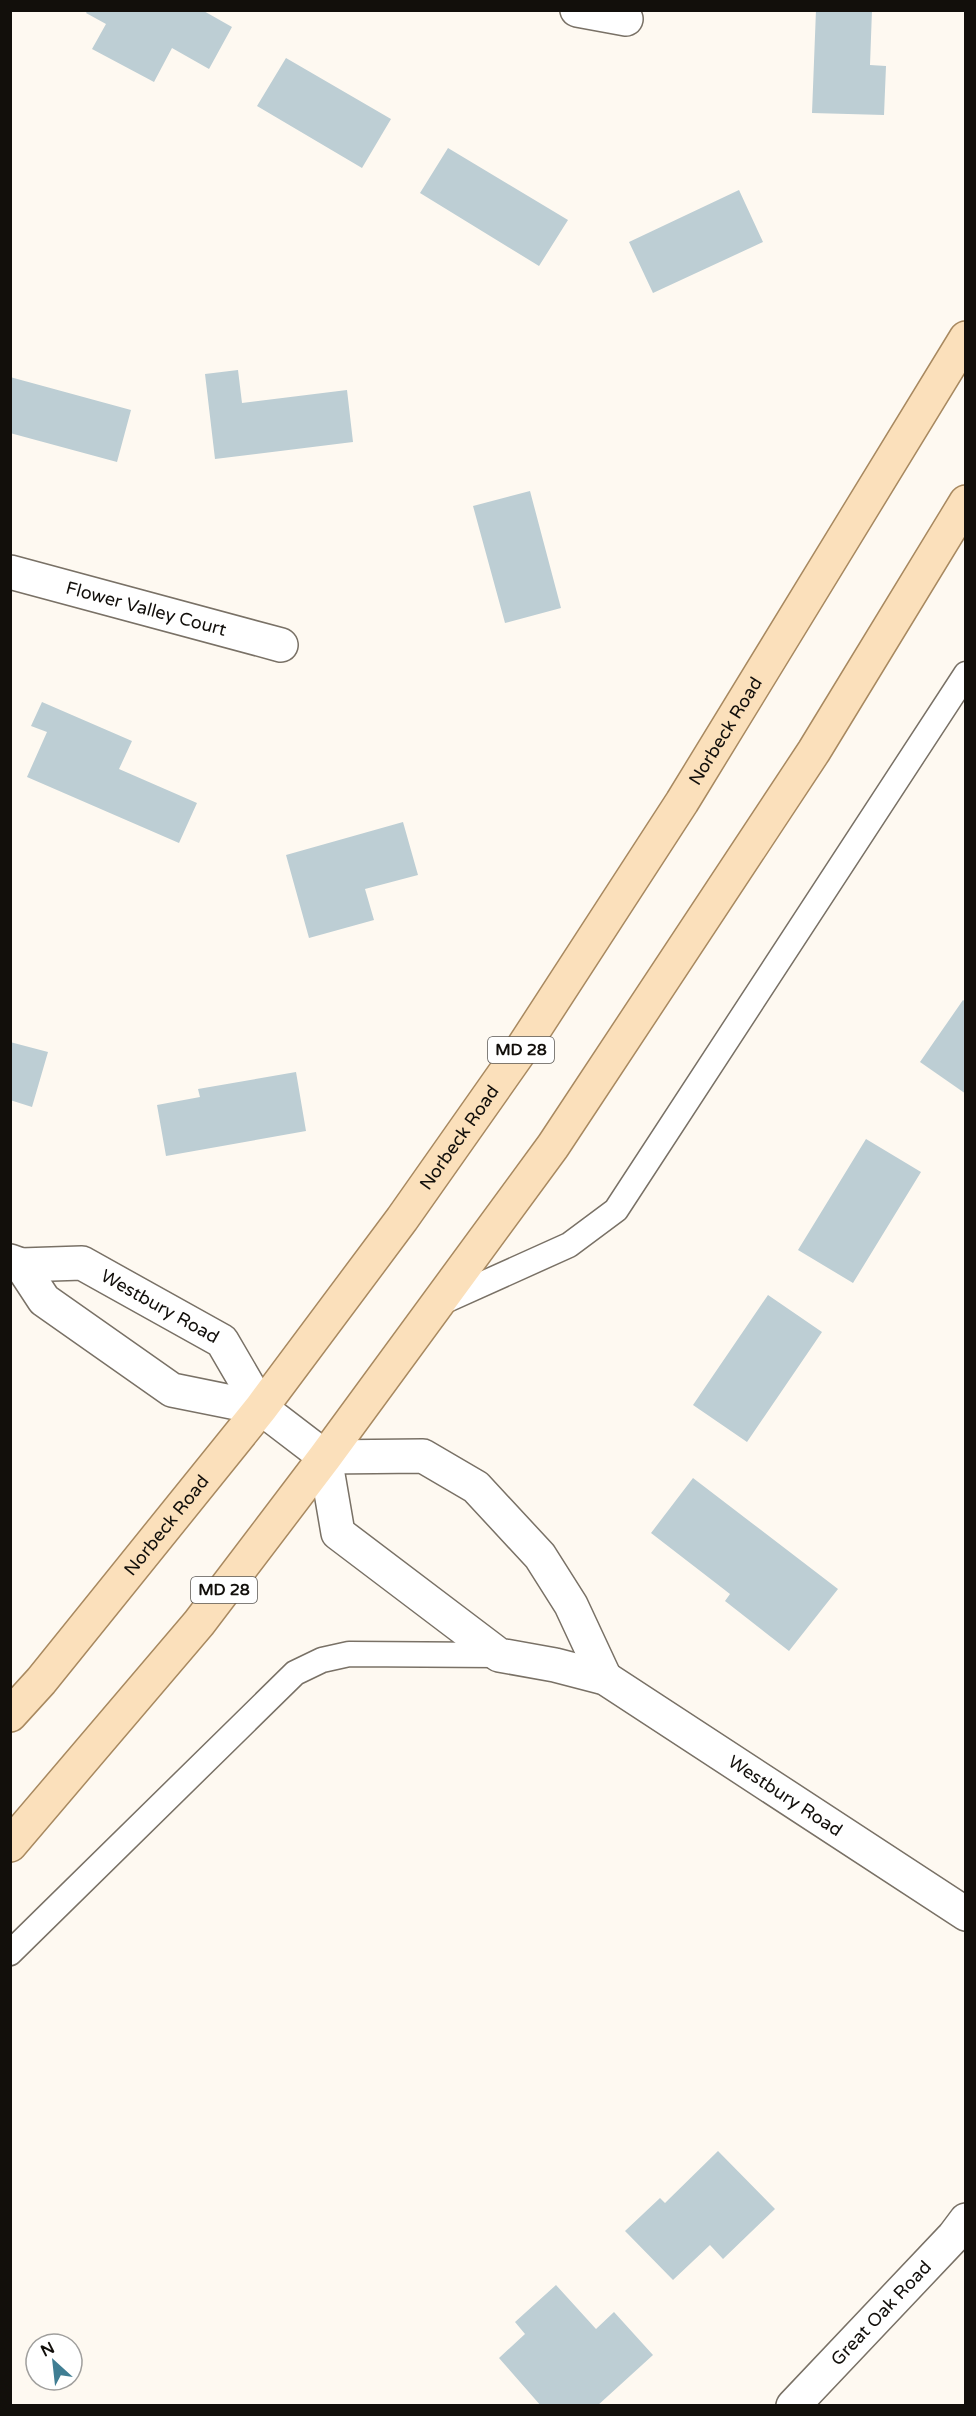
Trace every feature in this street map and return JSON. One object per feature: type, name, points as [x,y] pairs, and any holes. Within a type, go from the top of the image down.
[{"type":"main road","name":"Norbeck Road","points":[[10,1715],[41,1681],[261,1408],[402,1220],[523,1047],[682,802],[966,338]]},
{"type":"main road","name":"MD 28","points":[[10,1845],[198,1623],[325,1457],[553,1146],[814,751],[966,502]]},
{"type":"street","points":[[577,10],[626,20]]},
{"type":"street","name":"Flower Valley Court","points":[[10,572],[281,645]]},
{"type":"street","name":"Westbury Road","points":[[16,1263],[44,1300],[172,1390],[261,1408]]},
{"type":"street","name":"Westbury Road","points":[[16,1263],[82,1263],[222,1341],[261,1408],[325,1457],[338,1533],[499,1655],[555,1665],[605,1678],[966,1914]]},
{"type":"street","points":[[325,1457],[423,1456],[476,1487],[540,1556],[571,1605],[605,1678]]},
{"type":"street","name":"Great Oak Road","points":[[793,2406],[954,2236],[966,2220]]},
{"type":"lane","points":[[436,1305],[569,1245],[616,1210],[966,674]]},
{"type":"lane","points":[[10,1953],[295,1673],[322,1660],[349,1654],[499,1655]]},
{"type":"building","points":[[88,10],[202,10],[232,27],[209,69],[172,48],[154,82],[92,49],[106,24],[86,13]]},
{"type":"building","points":[[816,10],[872,10],[870,65],[886,66],[884,115],[812,113]]},
{"type":"building","points":[[286,58],[391,119],[362,168],[257,106]]},
{"type":"building","points":[[448,148],[568,220],[539,266],[420,193]]},
{"type":"building","points":[[739,190],[763,242],[653,293],[629,242]]},
{"type":"building","points":[[238,370],[242,403],[347,390],[353,442],[215,459],[205,374]]},
{"type":"building","points":[[10,377],[131,410],[117,462],[10,433]]},
{"type":"building","points":[[530,491],[561,608],[505,623],[473,506]]},
{"type":"building","points":[[42,702],[132,741],[119,769],[197,803],[179,843],[27,777],[47,732],[31,726]]},
{"type":"building","points":[[403,822],[418,875],[365,889],[374,920],[309,938],[286,855]]},
{"type":"building","points":[[963,1000],[966,1002],[966,1094],[920,1062]]},
{"type":"building","points":[[10,1042],[48,1052],[32,1107],[10,1100]]},
{"type":"building","points":[[296,1072],[306,1131],[166,1156],[157,1105],[200,1097],[198,1089]]},
{"type":"building","points":[[866,1139],[921,1172],[853,1283],[798,1250]]},
{"type":"building","points":[[768,1295],[822,1332],[747,1442],[693,1405]]},
{"type":"building","points":[[693,1478],[838,1589],[789,1651],[725,1601],[730,1594],[651,1533]]},
{"type":"building","points":[[718,2151],[775,2209],[723,2259],[710,2245],[673,2280],[625,2231],[660,2198],[665,2203]]},
{"type":"building","points":[[556,2285],[596,2329],[614,2312],[653,2355],[597,2406],[541,2406],[499,2358],[525,2334],[515,2322]]}]
